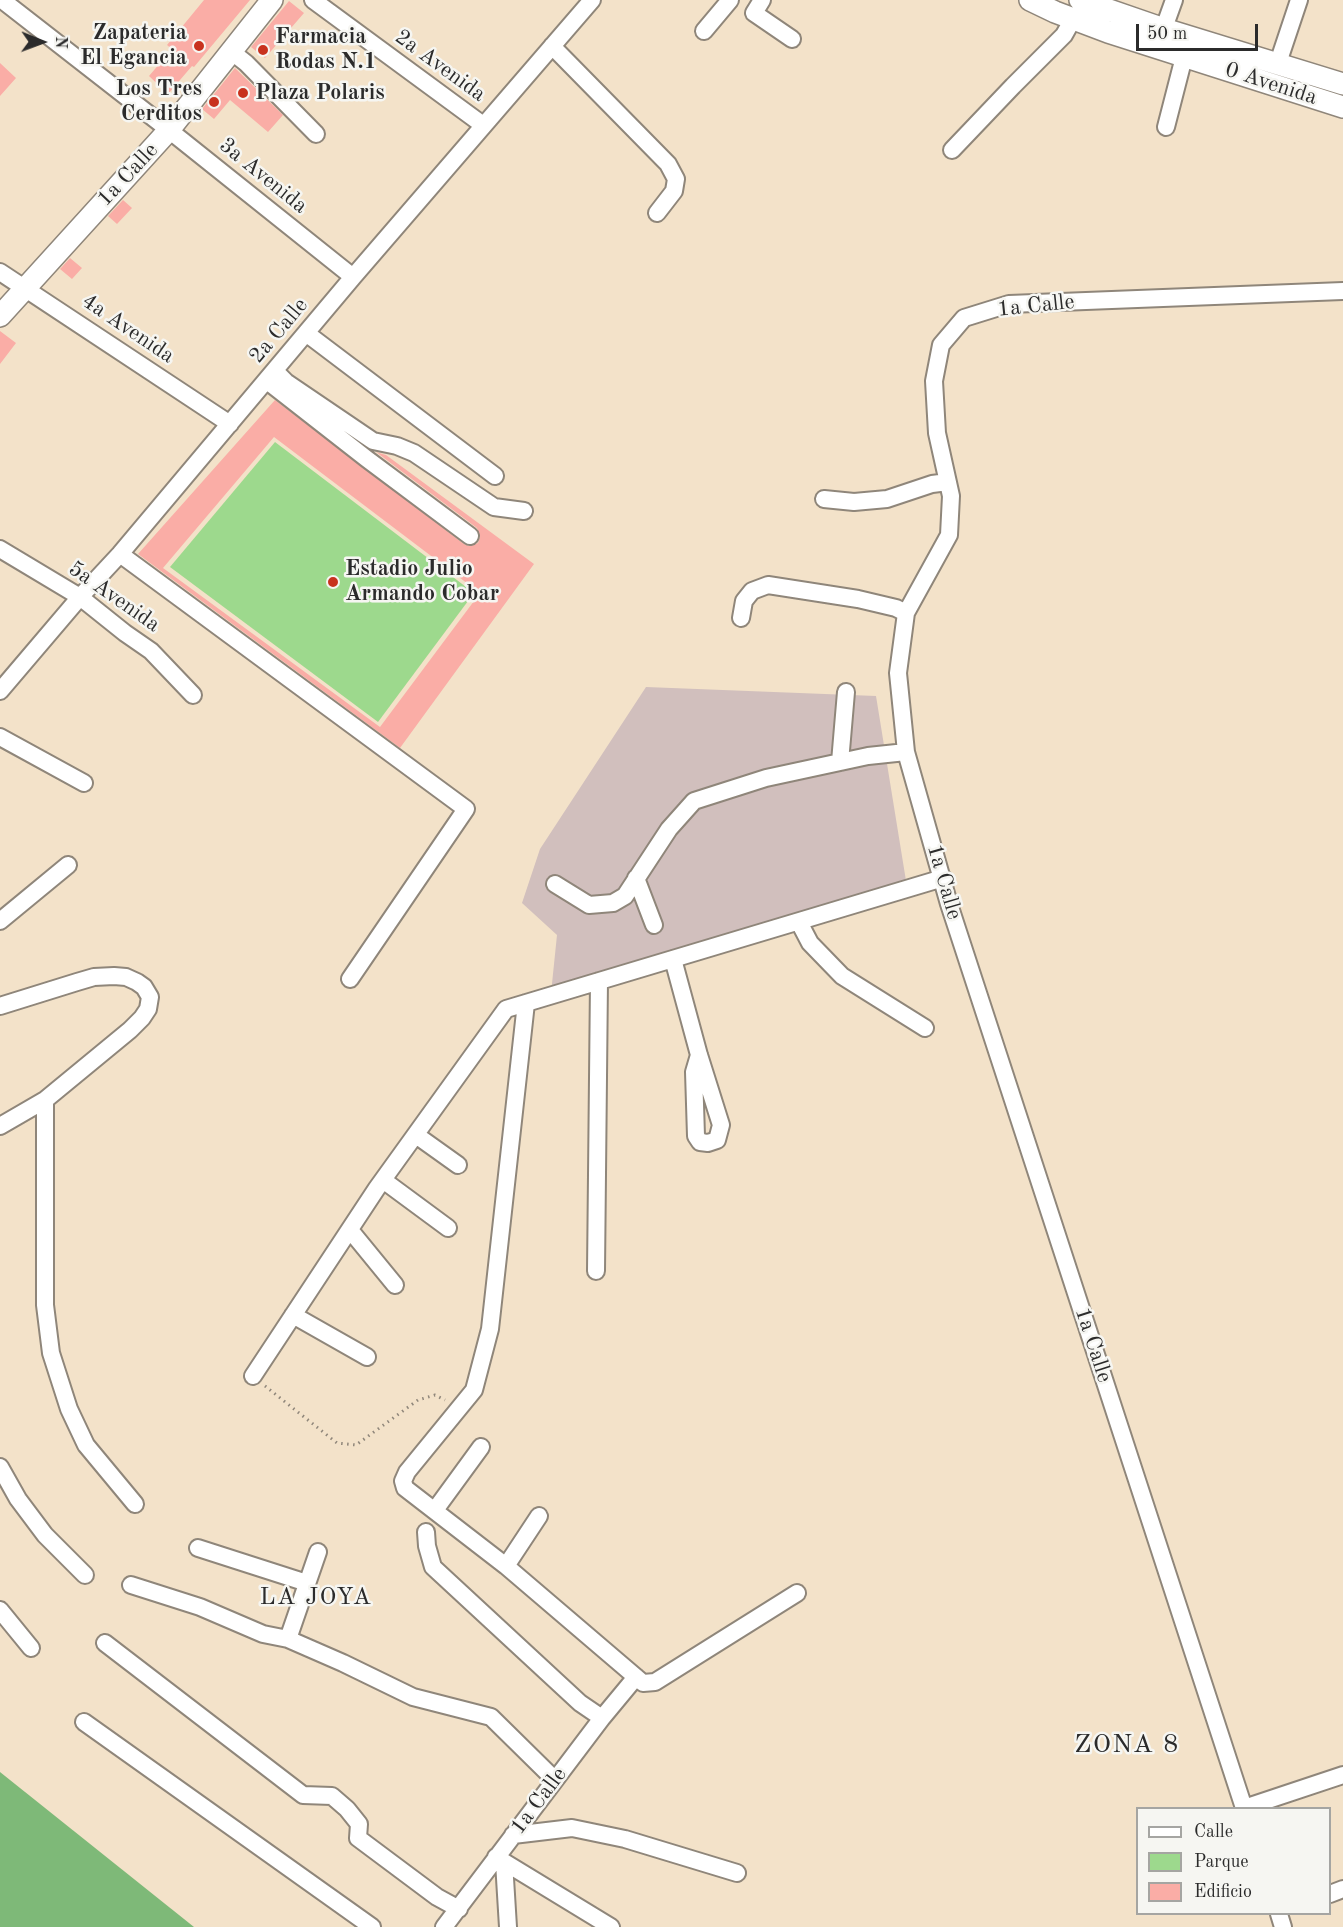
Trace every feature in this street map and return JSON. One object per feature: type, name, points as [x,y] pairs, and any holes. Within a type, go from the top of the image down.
[{"type":"main road","name":"1a Calle","points":[[0,316],[169,130],[272,0]]},
{"type":"main road","name":"0 Avenida","points":[[1030,0],[1076,10],[1160,38],[1278,63],[1343,84]]},
{"type":"main road","name":"0 Avenida","points":[[1160,38],[1184,57],[1343,108]]},
{"type":"street","name":"3a Avenida","points":[[2,0],[354,277]]},
{"type":"street","name":"2a Avenida","points":[[313,0],[483,125]]},
{"type":"street","name":"2a Calle","points":[[0,691],[120,554],[483,125],[592,0]]},
{"type":"street","points":[[704,32],[730,0]]},
{"type":"street","points":[[762,0],[754,13],[792,39]]},
{"type":"street","points":[[1160,38],[1174,0]]},
{"type":"street","points":[[1278,63],[1299,0]]},
{"type":"street","points":[[952,150],[1064,35],[1076,10]]},
{"type":"street","points":[[552,46],[668,164],[676,179],[674,191],[657,213]]},
{"type":"street","points":[[232,52],[246,63],[316,134]]},
{"type":"street","points":[[1166,127],[1184,57]]},
{"type":"street","name":"4a Avenida","points":[[0,272],[230,424]]},
{"type":"street","name":"1a Calle","points":[[1244,1807],[960,938],[906,752],[898,673],[906,613],[950,535],[951,496],[937,433],[934,381],[941,345],[964,318],[1009,304],[1343,291]]},
{"type":"street","points":[[306,333],[340,361],[495,476]]},
{"type":"street","points":[[271,375],[286,382],[373,441],[397,446],[414,453],[494,507],[524,511]]},
{"type":"street","points":[[271,375],[367,459],[470,536]]},
{"type":"street","points":[[824,499],[854,502],[887,499],[932,484],[948,482]]},
{"type":"street","name":"5a Avenida","points":[[0,549],[80,597],[151,651],[193,695]]},
{"type":"street","points":[[120,554],[466,809],[350,979]]},
{"type":"street","points":[[741,618],[744,601],[752,591],[768,585],[858,599],[896,608],[906,613]]},
{"type":"street","points":[[840,762],[846,692]]},
{"type":"street","points":[[0,737],[84,783]]},
{"type":"street","points":[[555,884],[589,905],[613,903],[625,896],[669,829],[694,801],[766,778],[868,756],[906,752]]},
{"type":"street","points":[[0,921],[68,865]]},
{"type":"street","points":[[636,878],[654,925]]},
{"type":"street","points":[[253,1377],[383,1180],[506,1009],[943,878]]},
{"type":"street","points":[[799,922],[810,943],[842,976],[926,1028]]},
{"type":"street","points":[[673,959],[699,1055]]},
{"type":"street","points":[[0,1006],[94,977],[126,977],[144,987],[150,997],[148,1009],[142,1018],[45,1100],[0,1126]]},
{"type":"street","points":[[596,1271],[599,981]]},
{"type":"street","points":[[526,1003],[490,1329],[474,1390],[407,1472],[403,1481],[405,1488],[506,1566],[643,1683],[655,1682],[797,1593]]},
{"type":"street","points":[[45,1100],[45,1305],[51,1353],[69,1409],[86,1445],[135,1504]]},
{"type":"street","points":[[416,1135],[458,1165]]},
{"type":"street","points":[[383,1180],[448,1228]]},
{"type":"street","points":[[350,1230],[395,1285]]},
{"type":"street","points":[[293,1316],[367,1358]]},
{"type":"street","points":[[435,1510],[481,1447]]},
{"type":"street","points":[[0,1467],[6,1486],[45,1535],[85,1575]]},
{"type":"street","points":[[506,1566],[539,1516]]},
{"type":"street","points":[[426,1532],[427,1546],[434,1567],[580,1703],[602,1718]]},
{"type":"street","points":[[198,1548],[307,1583]]},
{"type":"street","points":[[288,1639],[318,1552]]},
{"type":"street","points":[[131,1585],[200,1607],[263,1634],[288,1639],[413,1697],[491,1717],[555,1780]]},
{"type":"street","points":[[0,1610],[32,1647]]},
{"type":"street","points":[[105,1643],[303,1796],[332,1796],[347,1809],[358,1824],[358,1838],[437,1897],[459,1909]]},
{"type":"street","name":"1a Calle","points":[[444,1927],[500,1859],[513,1835],[636,1677]]},
{"type":"street","points":[[84,1722],[372,1927]]},
{"type":"street","points":[[1247,1807],[1343,1775]]},
{"type":"street","points":[[513,1835],[572,1828],[625,1839],[737,1874]]},
{"type":"street","points":[[500,1859],[508,1927]]},
{"type":"street","points":[[500,1859],[611,1927]]},
{"type":"path","points":[[253,1377],[338,1443],[356,1445],[417,1400],[435,1395],[452,1403],[458,1410]]},
{"type":"shaded area","points":[[646,687],[876,696],[907,887],[550,1003],[557,935],[522,903],[540,849]]},
{"type":"green space","points":[[275,442],[474,593],[378,722],[170,567]]},
{"type":"green space","points":[[0,1772],[194,1927],[0,1927]]},
{"type":"building","points":[[204,0],[250,0],[194,67],[192,66],[168,94],[149,76],[172,49],[167,45]]},
{"type":"building","points":[[289,1],[304,13],[265,58],[251,47]]},
{"type":"building","points":[[0,63],[16,78],[0,96]]},
{"type":"building","name":"Plaza Polaris","points":[[235,68],[283,115],[268,132],[230,100],[214,119],[202,109]]},
{"type":"building","points":[[123,200],[132,208],[117,224],[108,216]]},
{"type":"building","points":[[70,258],[82,268],[72,279],[60,269]]},
{"type":"building","points":[[0,331],[16,343],[0,364]]},
{"type":"building","points":[[275,400],[464,544],[469,546],[478,543],[480,537],[477,528],[376,452],[386,455],[534,564],[400,748],[138,554]],"holes":[[[274,437],[480,593],[380,727],[163,568]]]},
{"type":"place","name":"Zapateria El Egancia","points":[[199,46]]},
{"type":"place","name":"Farmacia Rodas N.1","points":[[263,50]]},
{"type":"place","name":"Plaza Polaris","points":[[243,93]]},
{"type":"place","name":"Los Tres Cerditos","points":[[214,102]]},
{"type":"place","name":"Estadio Julio Armando Cobar","points":[[333,582]]},
{"type":"district","name":"LA JOYA","points":[[316,1598]]},
{"type":"district","name":"ZONA 8","points":[[1127,1745]]}]
